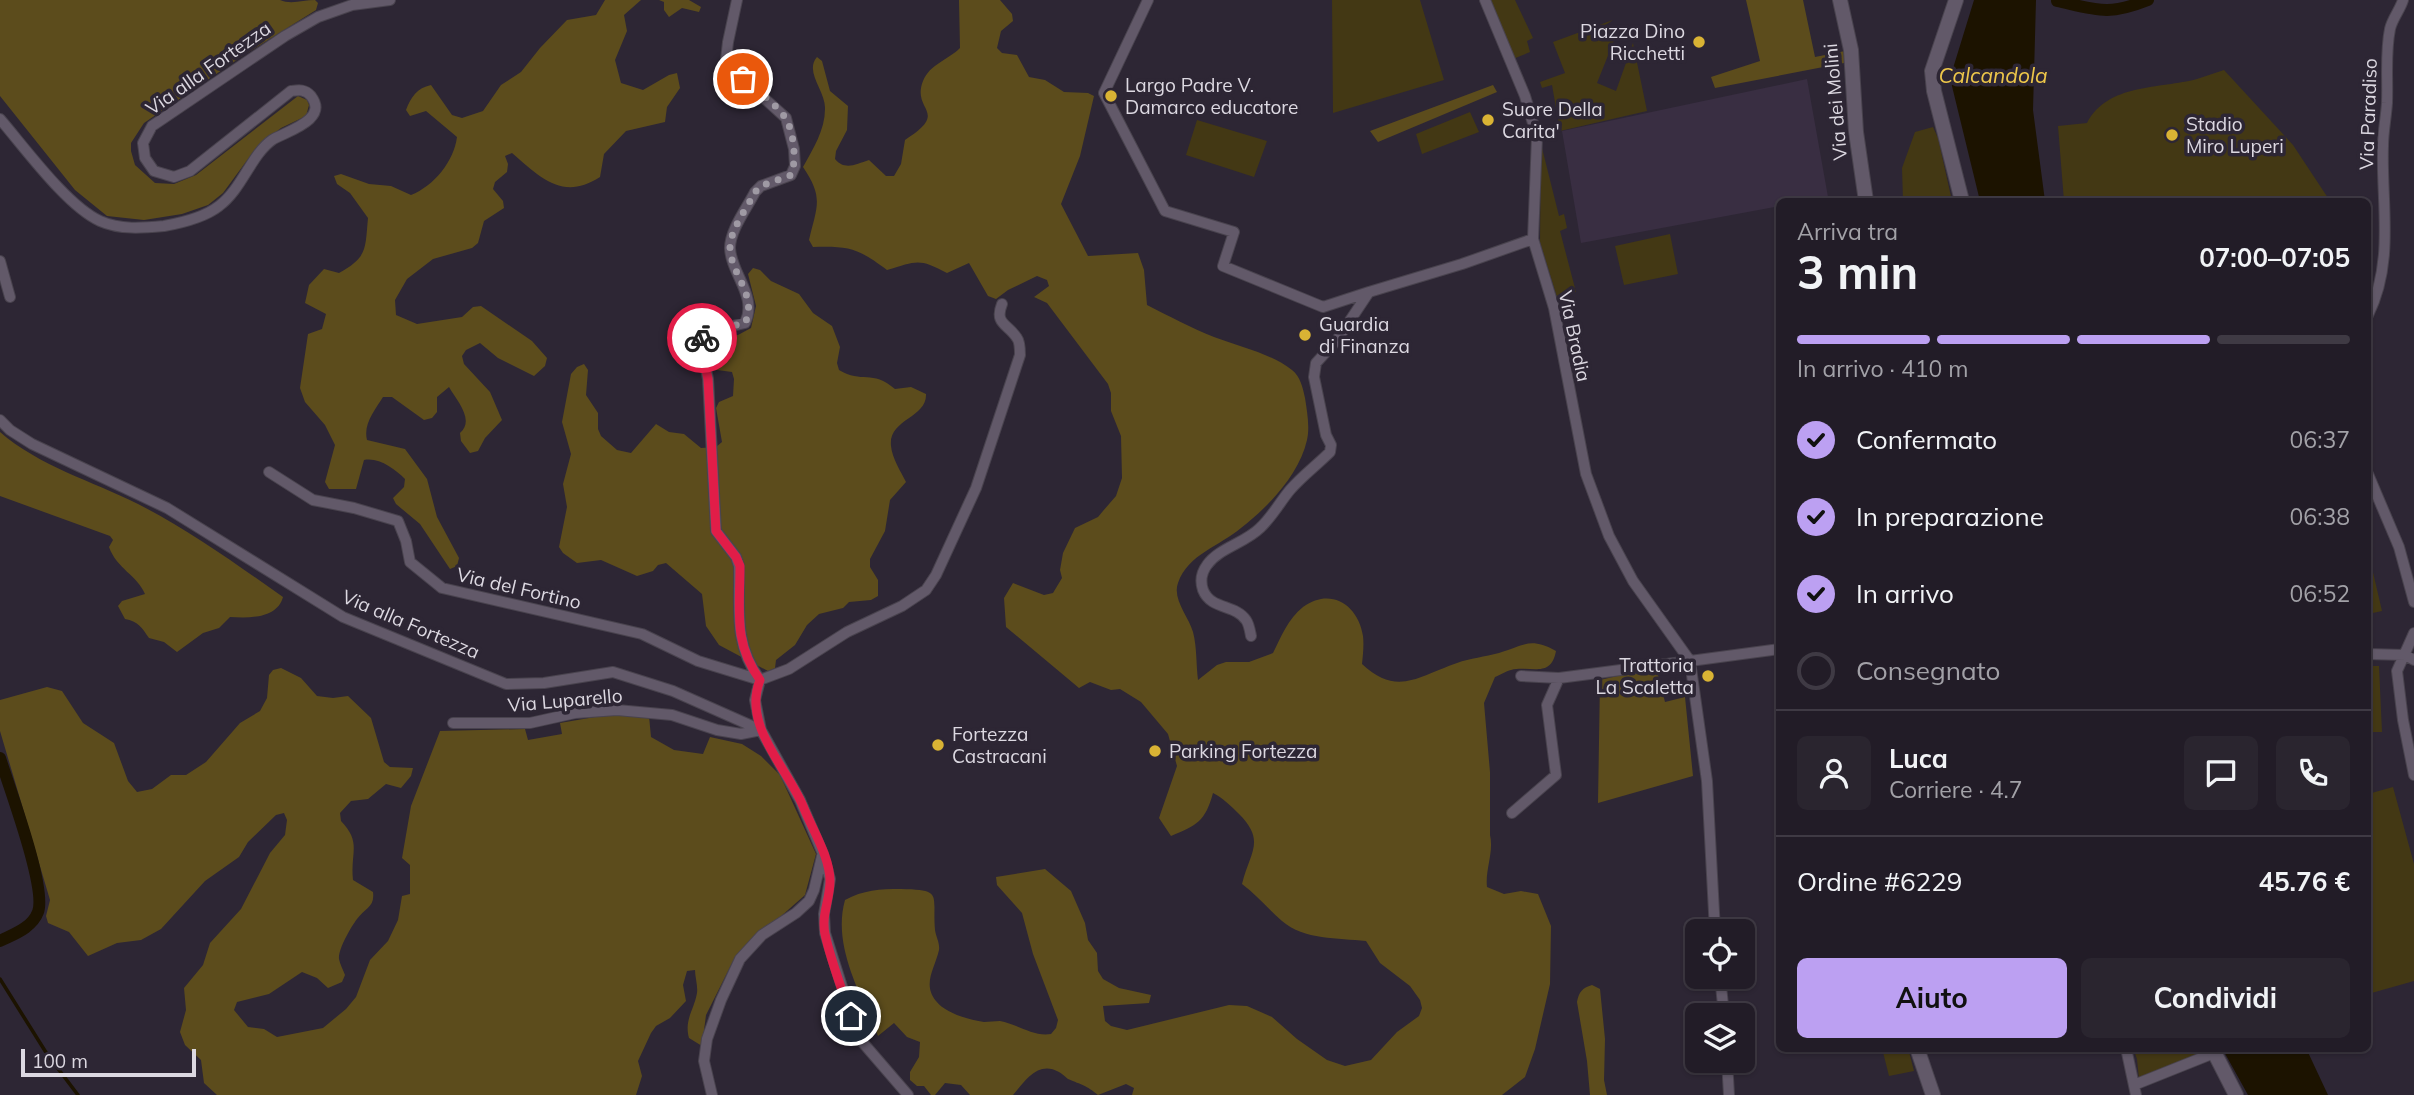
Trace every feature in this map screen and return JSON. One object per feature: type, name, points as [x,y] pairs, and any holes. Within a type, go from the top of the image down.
[{"type":"street","name":"Via alla Fortezza","points":[[1,120],[82,211],[101,222],[122,227],[149,228],[171,225],[216,209],[229,198],[267,144],[307,123],[314,114],[315,104],[310,94],[302,90],[291,91],[190,171],[174,177],[154,171],[145,158],[143,143],[152,127],[285,36],[318,17],[352,5],[390,0]]},
{"type":"street","points":[[737,0],[729,31],[726,60],[786,118],[794,149],[795,166],[791,175],[761,186],[755,192],[731,239],[730,251],[749,301],[750,313],[745,323],[707,332],[700,341],[708,379],[716,531],[740,566],[740,640],[747,662],[760,680],[755,700],[761,730],[800,800],[830,878],[824,914],[825,933],[858,1037],[908,1095]]},
{"type":"street","points":[[1148,0],[1104,93],[1165,211],[1234,232],[1223,266],[1323,307],[1533,239]]},
{"type":"street","name":"Via Bradia","points":[[1485,0],[1525,96],[1537,137],[1533,239],[1554,308],[1586,474],[1609,536],[1640,593],[1690,661],[1707,780],[1714,919]]},
{"type":"street","name":"Via dei Molini","points":[[1840,0],[1851,50],[1856,132],[1866,198]]},
{"type":"street","points":[[1956,0],[1932,71],[1934,91],[1961,198]]},
{"type":"street","name":"Via Paradiso","points":[[2371,308],[2385,255],[2383,146],[2387,53],[2390,26],[2400,12],[2403,0]]},
{"type":"street","points":[[0,261],[10,297]]},
{"type":"street","points":[[1251,636],[1247,620],[1207,598],[1201,576],[1214,557],[1243,542],[1261,528],[1291,489],[1330,453],[1331,445],[1326,435],[1314,377],[1316,363],[1337,340],[1369,292]]},
{"type":"street","points":[[760,680],[789,669],[847,632],[915,599],[926,590],[936,575],[981,476],[1020,355],[1018,339],[1008,331],[1000,318],[1002,304]]},
{"type":"street","name":"Via alla Fortezza","points":[[0,420],[32,444],[167,508],[344,617],[506,684],[544,683],[613,672],[673,691],[761,730]]},
{"type":"street","name":"Via del Fortino","points":[[269,472],[313,500],[398,521],[410,562],[442,588],[642,634],[698,661],[760,680]]},
{"type":"street","points":[[2371,481],[2399,547],[2414,602]]},
{"type":"street","points":[[2414,634],[2409,658],[2398,666],[2397,678],[2414,775]]},
{"type":"street","points":[[1521,676],[1559,678],[1776,650]]},
{"type":"street","points":[[2371,654],[2409,658]]},
{"type":"street","points":[[1512,813],[1556,775],[1547,705],[1559,678]]},
{"type":"street","name":"Via Luparello","points":[[453,723],[530,723],[575,713],[617,710],[671,715],[741,734],[761,730]]},
{"type":"street","points":[[712,1095],[704,1061],[707,1040],[721,1000],[740,959],[762,935],[796,913],[808,901],[814,890],[823,854]]},
{"type":"street","points":[[1918,1052],[1933,1095]]},
{"type":"street","points":[[2127,1052],[2135,1090],[2211,1052]]},
{"type":"street","points":[[2214,1052],[2236,1095]]},
{"type":"street","points":[[1728,1073],[1729,1095]]},
{"type":"shaded area","points":[[0,0],[315,0],[318,3],[316,10],[144,123],[131,143],[131,151],[135,165],[155,183],[174,184],[196,175],[298,96],[307,100],[309,105],[306,116],[281,128],[256,148],[223,193],[208,205],[182,214],[144,220],[107,216],[75,190],[0,96]]},
{"type":"shaded area","points":[[605,0],[641,0],[624,15],[627,31],[615,60],[621,83],[643,90],[677,73],[680,88],[667,107],[665,122],[626,131],[604,154],[600,177],[575,187],[564,187],[543,178],[512,153],[505,156],[507,172],[495,182],[493,189],[503,201],[504,208],[484,221],[478,243],[472,248],[433,259],[407,279],[395,300],[396,315],[417,324],[462,317],[473,307],[481,306],[532,341],[547,358],[545,366],[534,376],[498,358],[480,343],[466,350],[462,356],[464,364],[490,392],[502,420],[485,438],[478,451],[470,453],[461,441],[460,433],[466,422],[465,416],[449,387],[437,397],[437,412],[432,418],[424,420],[392,397],[383,397],[370,417],[367,440],[405,449],[427,479],[437,517],[459,558],[457,566],[450,569],[420,524],[396,504],[393,498],[404,487],[405,479],[392,468],[375,460],[364,460],[356,489],[329,489],[325,482],[335,445],[325,425],[305,402],[300,388],[308,334],[322,329],[326,314],[305,303],[309,285],[324,269],[339,273],[360,257],[365,245],[368,218],[350,193],[337,184],[334,176],[341,174],[369,184],[391,186],[411,195],[427,186],[447,164],[457,137],[426,111],[410,116],[406,110],[415,94],[431,85],[452,115],[462,118],[483,111],[501,85],[521,72],[567,20],[596,15]]},
{"type":"shaded area","points":[[659,0],[689,0],[701,7],[699,12],[682,8],[669,17],[664,10],[664,2]]},
{"type":"shaded area","points":[[959,0],[1000,0],[1012,14],[1013,21],[1001,31],[997,48],[1002,53],[1017,55],[1029,77],[1045,80],[1064,92],[1088,93],[1094,96],[1080,156],[1061,204],[1088,256],[1138,253],[1144,270],[1147,305],[1205,333],[1274,359],[1295,373],[1302,386],[1308,435],[1303,453],[1290,478],[1251,520],[1189,565],[1178,583],[1179,602],[1194,638],[1198,680],[1217,665],[1226,662],[1249,662],[1273,653],[1293,617],[1313,601],[1323,599],[1342,602],[1349,608],[1360,625],[1363,636],[1362,664],[1386,680],[1408,681],[1462,661],[1533,643],[1556,651],[1550,665],[1545,668],[1511,670],[1495,677],[1484,703],[1490,772],[1491,848],[1487,887],[1504,894],[1521,891],[1538,894],[1551,926],[1550,984],[1535,1049],[1525,1077],[1502,1095],[1132,1095],[1134,1088],[1126,1084],[1098,1095],[1059,1072],[1045,1069],[1033,1074],[1013,1095],[970,1095],[961,1085],[945,1083],[935,1095],[931,1095],[924,1086],[917,1086],[910,1080],[910,1072],[919,1057],[920,1042],[907,1037],[894,1023],[878,1036],[850,970],[842,935],[842,917],[845,900],[865,892],[893,889],[924,891],[933,896],[939,947],[930,988],[940,1005],[971,1020],[1000,1021],[1038,1034],[1051,1034],[1058,1020],[1033,954],[1022,913],[997,885],[996,877],[1045,869],[1071,891],[1085,923],[1088,940],[1097,953],[1098,971],[1103,979],[1119,988],[1151,995],[1149,1003],[1103,1006],[1105,1021],[1111,1026],[1127,1030],[1229,1005],[1247,1006],[1272,1017],[1327,1060],[1345,1066],[1371,1060],[1397,1032],[1419,1016],[1422,1008],[1410,986],[1380,963],[1366,941],[1300,932],[1282,921],[1242,884],[1254,847],[1252,832],[1239,814],[1220,797],[1213,793],[1207,810],[1199,821],[1171,836],[1159,818],[1177,766],[1168,734],[1141,702],[1120,689],[1111,690],[1090,682],[1079,688],[1006,627],[1004,598],[1013,583],[1044,595],[1053,593],[1062,578],[1060,570],[1063,553],[1075,528],[1098,517],[1116,496],[1122,478],[1121,436],[1111,411],[1108,384],[1047,303],[1034,297],[1049,286],[1047,280],[1037,276],[996,299],[988,296],[969,263],[947,273],[918,262],[887,270],[853,250],[813,247],[809,240],[817,202],[814,187],[803,167],[821,132],[825,109],[813,69],[817,57],[822,61],[830,91],[848,106],[847,130],[836,151],[835,159],[847,166],[869,160],[886,176],[894,176],[901,164],[905,140],[926,123],[928,116],[921,91],[926,75],[960,48]]},
{"type":"shaded area","points":[[1332,0],[1420,0],[1444,80],[1333,113]]},
{"type":"shaded area","points":[[1491,0],[1515,0],[1533,38],[1527,41],[1530,52],[1513,59]]},
{"type":"shaded area","points":[[1746,0],[1803,0],[1815,57],[1845,51],[1844,63],[1715,88],[1711,77],[1760,61]]},
{"type":"shaded area","points":[[1613,20],[1596,31],[1615,38],[1597,83],[1616,91],[1633,43],[1647,111],[1560,131],[1552,85],[1542,88],[1540,82],[1565,73],[1553,42]]},
{"type":"shaded area","name":"Stadio Miro Luperi","points":[[2224,70],[2293,145],[2328,198],[2064,198],[2058,126],[2087,123],[2096,110],[2121,94],[2197,79]]},
{"type":"shaded area","points":[[1807,79],[1828,197],[1776,198],[1776,207],[1581,243],[1562,131]]},
{"type":"shaded area","points":[[1493,85],[1497,92],[1378,142],[1370,131]]},
{"type":"shaded area","points":[[1470,112],[1479,132],[1422,154],[1416,134]]},
{"type":"shaded area","points":[[1197,120],[1267,141],[1254,177],[1186,155]]},
{"type":"shaded area","points":[[1933,127],[1951,198],[1903,198],[1902,168],[1915,132]]},
{"type":"shaded area","points":[[1541,144],[1559,216],[1564,214],[1567,228],[1560,231],[1576,292],[1557,297],[1540,242]]},
{"type":"shaded area","points":[[1670,234],[1678,274],[1624,285],[1615,246]]},
{"type":"shaded area","points":[[753,268],[760,270],[771,281],[799,294],[813,313],[832,326],[840,347],[837,363],[839,370],[854,376],[880,380],[895,389],[911,387],[926,394],[921,408],[895,430],[892,437],[893,455],[906,482],[890,500],[885,531],[870,559],[870,567],[878,580],[878,596],[871,600],[849,602],[843,608],[819,614],[807,625],[795,645],[776,660],[775,668],[768,671],[719,645],[706,626],[702,594],[666,563],[637,576],[601,560],[577,563],[559,547],[567,507],[563,484],[571,454],[562,422],[571,374],[584,364],[588,370],[586,395],[598,413],[598,429],[601,436],[617,450],[631,453],[656,424],[669,432],[684,434],[701,448],[716,447],[722,442],[716,408],[719,402],[733,396],[734,379],[732,372],[717,370],[712,364],[710,342],[715,337],[738,335],[751,328],[756,306],[748,274]]},
{"type":"shaded area","points":[[0,432],[49,464],[138,504],[176,525],[283,597],[280,604],[275,610],[261,616],[230,617],[219,628],[203,633],[177,652],[164,642],[149,638],[136,623],[125,619],[118,606],[122,601],[145,594],[113,555],[109,547],[113,540],[110,536],[0,496]]},
{"type":"shaded area","points":[[2371,568],[2382,611],[2371,613]]},
{"type":"shaded area","points":[[2371,666],[2379,666],[2382,732],[2371,732]]},
{"type":"shaded area","points":[[1656,667],[1665,702],[1685,697],[1693,776],[1598,803],[1600,680]]},
{"type":"shaded area","points":[[281,668],[301,678],[317,696],[348,696],[371,718],[384,762],[390,767],[413,768],[411,776],[401,788],[386,784],[368,799],[351,801],[340,813],[341,821],[353,842],[353,880],[373,892],[371,904],[345,938],[339,959],[345,975],[342,982],[328,988],[317,978],[302,972],[269,994],[237,1002],[234,1010],[248,1027],[264,1029],[277,1037],[323,1028],[356,997],[370,960],[388,941],[398,920],[402,896],[410,894],[410,865],[402,858],[411,806],[440,731],[525,729],[528,740],[562,734],[560,723],[618,713],[649,716],[651,737],[674,750],[703,754],[710,737],[742,744],[761,756],[780,775],[816,854],[805,895],[735,957],[706,1015],[702,1046],[689,1038],[689,1020],[697,990],[695,970],[687,971],[683,985],[686,1001],[670,1018],[656,1026],[638,1061],[642,1076],[636,1095],[217,1095],[204,1083],[201,1060],[185,1045],[180,1032],[186,1010],[184,988],[203,965],[210,943],[241,909],[270,853],[285,835],[287,820],[284,813],[276,815],[248,842],[239,857],[205,881],[161,929],[141,940],[117,943],[88,956],[69,932],[48,923],[46,916],[50,900],[0,731],[0,700],[47,687],[62,691],[83,723],[114,743],[128,781],[137,792],[152,789],[171,775],[186,775],[206,762],[240,723],[260,711],[267,698],[269,675],[273,670]]},
{"type":"shaded area","points":[[2393,787],[2414,864],[2414,981],[2371,993],[2371,793]]},
{"type":"shaded area","points":[[1592,985],[1600,989],[1607,1095],[1590,1095],[1577,1002],[1582,991]]},
{"type":"shaded area","points":[[1883,1052],[1909,1052],[1914,1071],[1889,1076]]},
{"type":"shaded area","points":[[2134,1052],[2207,1052],[2139,1079]]},
{"type":"water","name":"Calcandola","points":[[1974,0],[2036,0],[2033,110],[2045,198],[1979,198],[1950,78]]},
{"type":"water","points":[[2224,1052],[2308,1052],[2328,1095],[2248,1095]]},
{"type":"waterway","points":[[2057,1],[2112,10],[2148,0]]},
{"type":"waterway","points":[[0,758],[32,860],[39,900],[38,912],[32,922],[0,941]]},
{"type":"waterway","points":[[0,979],[47,1054],[78,1095]]},
{"type":"way so far","points":[[702,338],[707,332],[745,323],[750,313],[749,301],[730,251],[731,239],[755,192],[761,186],[791,175],[795,166],[794,149],[786,118],[743,79]]},
{"type":"place","name":"Piazza Dino Ricchetti","points":[[1699,42]]},
{"type":"place","name":"Largo Padre V. Damarco educatore","points":[[1111,96]]},
{"type":"place","name":"Suore Della Carita'","points":[[1488,120]]},
{"type":"place","name":"Stadio Miro Luperi","points":[[2172,135]]},
{"type":"place","name":"Guardia di Finanza","points":[[1305,335]]},
{"type":"place","name":"Trattoria La Scaletta","points":[[1708,676]]},
{"type":"place","name":"Fortezza Castracani","points":[[938,745]]},
{"type":"place","name":"Parking Fortezza","points":[[1155,751]]},
{"type":"route","points":[[702,338],[701,350],[708,379],[716,531],[740,566],[740,640],[747,662],[760,680],[755,700],[761,730],[800,800],[830,878],[824,914],[825,933],[851,1016]]}]
